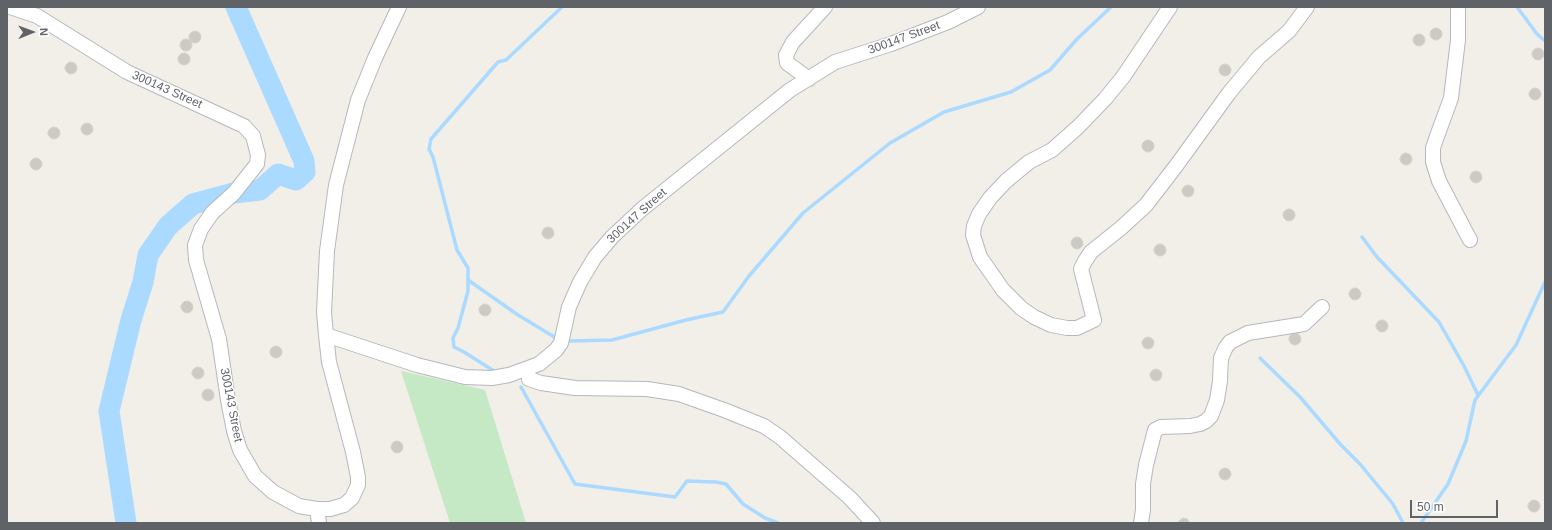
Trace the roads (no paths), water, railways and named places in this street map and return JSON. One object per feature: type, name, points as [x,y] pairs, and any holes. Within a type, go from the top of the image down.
[{"type":"street","name":"300143 Street","points":[[10,7],[37,16],[126,72],[244,126],[253,136],[258,155],[256,164],[234,193],[212,213],[201,229],[195,245],[196,260],[219,339],[228,400],[234,431],[240,450],[254,476],[273,492],[318,516],[330,509],[344,504],[352,498],[356,492],[358,478],[353,452],[329,362],[324,312],[327,251],[336,185],[358,100],[375,58],[399,7]]},
{"type":"street","points":[[809,79],[787,63],[786,55],[793,42],[824,7]]},
{"type":"street","name":"300147 Street","points":[[326,335],[465,377],[492,378],[509,375],[539,364],[556,350],[564,334],[569,307],[580,282],[595,257],[612,236],[642,209],[790,90],[835,62],[891,44],[948,22],[978,7]]},
{"type":"street","points":[[1170,7],[1123,77],[1105,99],[1078,127],[1052,150],[1030,162],[1006,181],[990,198],[979,214],[974,226],[973,235],[980,257],[1003,290],[1021,308],[1034,317],[1051,325],[1077,328],[1094,320],[1081,269],[1091,252],[1146,206],[1229,93],[1260,57],[1289,32],[1307,7]]},
{"type":"street","points":[[1458,7],[1458,40],[1451,98],[1433,148],[1433,162],[1439,181],[1470,240]]},
{"type":"street","points":[[1141,523],[1143,510],[1143,484],[1155,430],[1161,427],[1190,426],[1206,421],[1210,416],[1217,400],[1221,358],[1230,342],[1248,333],[1304,324],[1322,308]]},
{"type":"street","points":[[528,369],[529,379],[540,383],[575,388],[647,388],[679,394],[764,426],[780,437],[850,498],[873,523]]},
{"type":"waterway","points":[[126,523],[109,411],[131,320],[143,282],[148,255],[168,226],[193,204],[234,193],[260,190],[278,174],[296,180],[305,172],[304,161],[236,7]]},
{"type":"waterway","points":[[494,371],[454,347],[453,338],[458,328],[468,291],[468,268],[457,250],[433,157],[429,149],[431,139],[498,62],[506,60],[562,7]]},
{"type":"waterway","points":[[570,341],[612,340],[686,320],[723,312],[749,276],[803,213],[890,143],[944,112],[1011,92],[1050,70],[1077,39],[1111,7]]},
{"type":"waterway","points":[[1517,7],[1537,34],[1545,41]]},
{"type":"waterway","points":[[1362,237],[1377,257],[1439,322],[1464,366],[1478,395]]},
{"type":"waterway","points":[[468,280],[518,315],[556,338]]},
{"type":"waterway","points":[[1421,523],[1448,484],[1466,441],[1475,400],[1516,345],[1545,282]]},
{"type":"waterway","points":[[1260,358],[1300,397],[1341,445],[1360,464],[1393,504],[1403,523]]},
{"type":"waterway","points":[[521,387],[575,484],[675,497],[687,481],[716,482],[726,484],[743,504],[765,518],[778,523]]}]
